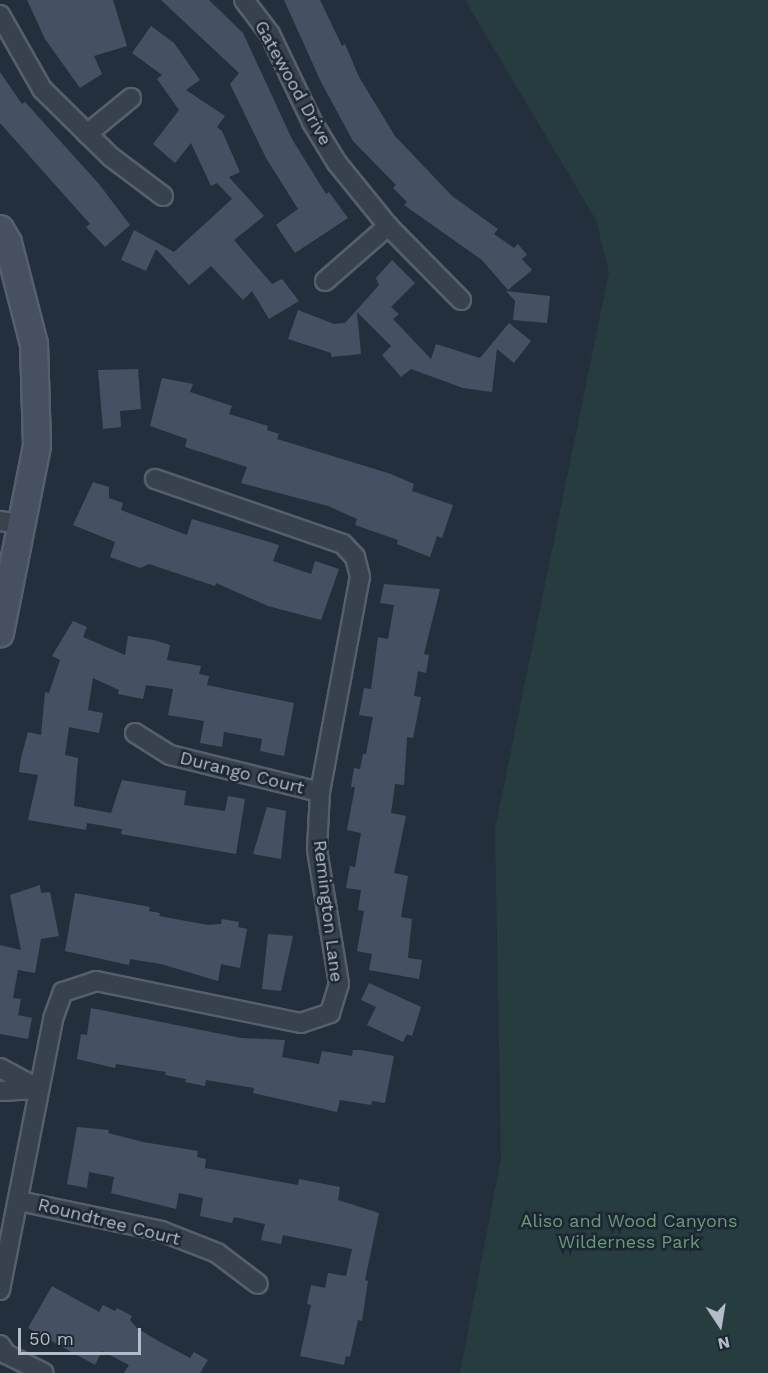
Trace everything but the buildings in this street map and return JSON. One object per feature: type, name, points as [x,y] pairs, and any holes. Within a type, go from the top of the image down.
[{"type":"street","name":"Gatewood Drive","points":[[244,0],[270,34],[312,122],[337,163],[388,226],[461,300]]},
{"type":"street","points":[[0,15],[42,89],[87,134],[163,196]]},
{"type":"street","points":[[87,134],[131,98]]},
{"type":"street","points":[[325,281],[388,226]]},
{"type":"street","points":[[0,229],[8,243],[34,344],[37,446],[12,523],[0,633]]},
{"type":"street","name":"Remington Lane","points":[[0,1290],[53,1020],[63,992],[96,981],[301,1023],[330,1013],[339,984],[317,849],[320,792],[360,577],[355,557],[343,544],[155,479]]},
{"type":"street","name":"Durango Court","points":[[135,733],[170,756],[320,792]]},
{"type":"street","points":[[0,1068],[39,1089]]},
{"type":"street","points":[[0,1091],[39,1089]]},
{"type":"street","name":"Roundtree Court","points":[[19,1201],[160,1231],[217,1253],[258,1284]]},
{"type":"street","points":[[0,1345],[6,1354],[44,1373]]},
{"type":"green space","name":"Aliso and Wood Canyons Wilderness Park","points":[[465,0],[768,0],[768,1373],[460,1373],[501,1158],[495,829],[609,272],[596,220]]}]
